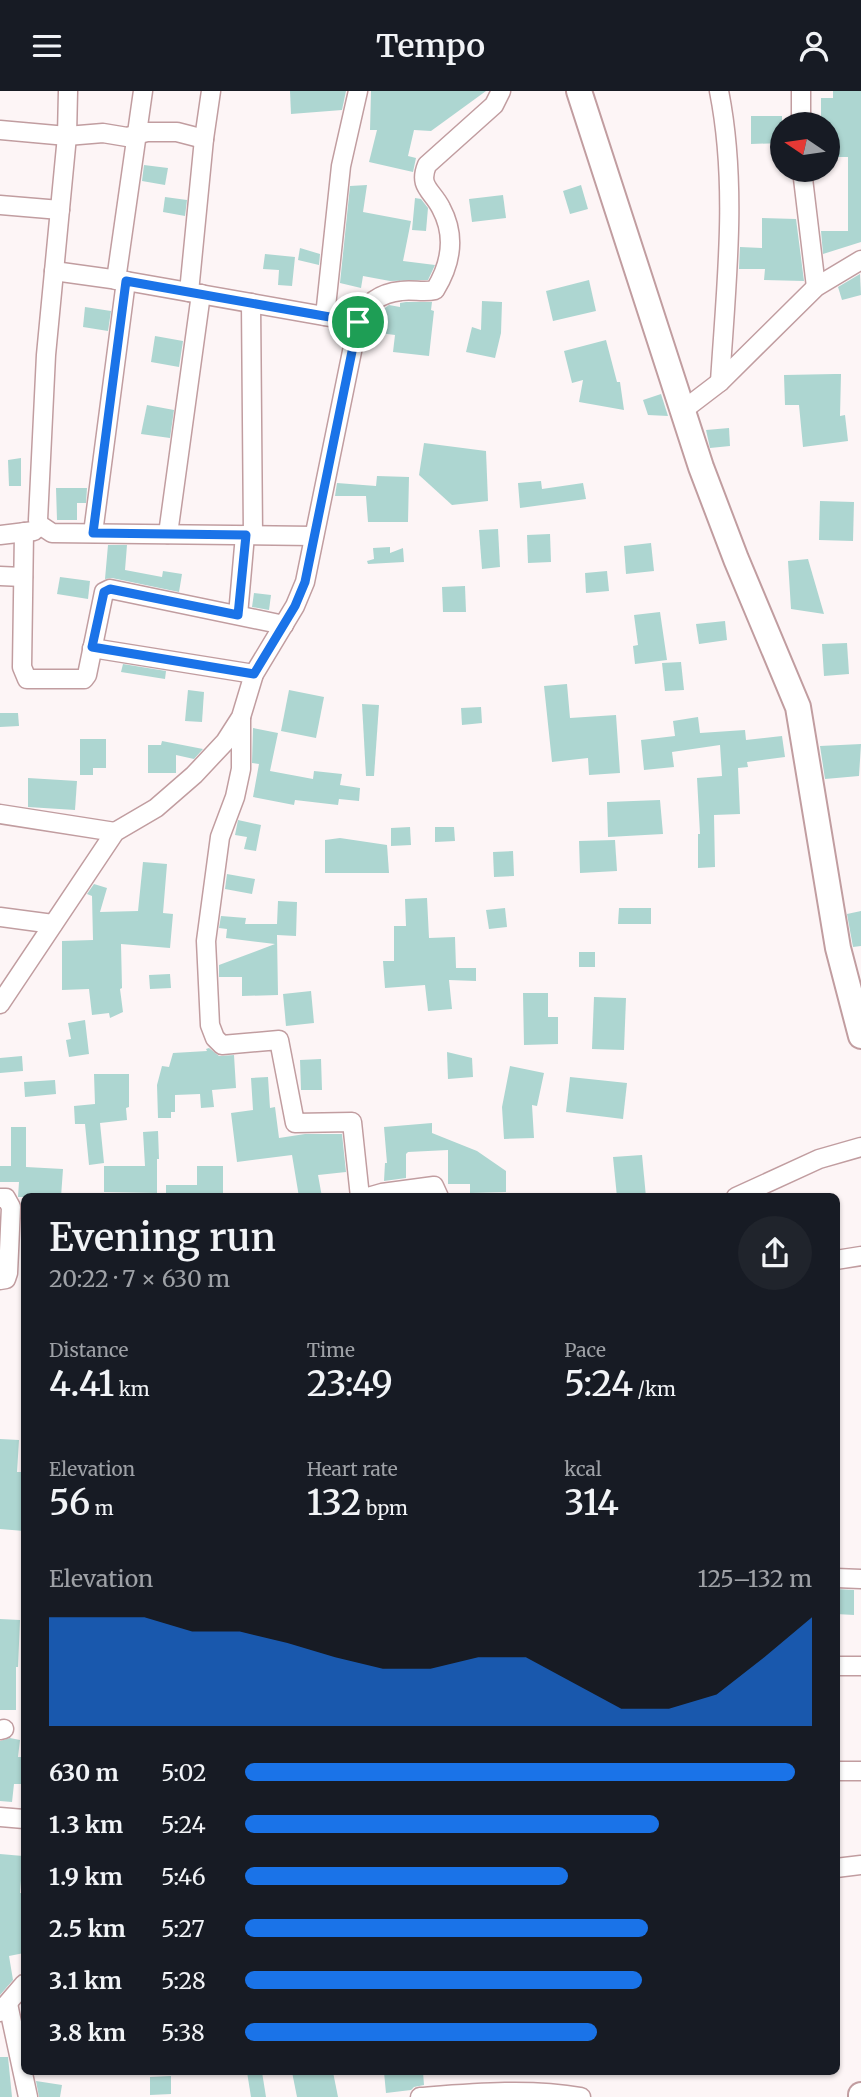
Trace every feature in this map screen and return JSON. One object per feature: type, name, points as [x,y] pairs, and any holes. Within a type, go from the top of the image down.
[{"type":"street","points":[[44,530],[38,520],[46,355],[67,136],[68,91]]},
{"type":"street","points":[[93,533],[135,135],[143,91]]},
{"type":"street","points":[[168,534],[195,293],[204,139],[211,91]]},
{"type":"street","points":[[325,316],[341,166],[358,91]]},
{"type":"street","points":[[0,1004],[115,832],[156,808],[194,775],[225,742],[241,717],[254,674],[295,606],[305,582],[358,322],[364,309],[374,299],[401,291],[426,293],[435,290],[446,272],[450,258],[448,230],[440,205],[425,185],[423,175],[428,165],[494,105],[500,91]]},
{"type":"street","points":[[579,91],[682,411],[731,547],[798,707],[838,948],[861,1036]]},
{"type":"street","points":[[719,91],[728,175],[729,226],[720,382]]},
{"type":"street","points":[[800,112],[801,91]]},
{"type":"street","points":[[0,130],[67,136],[103,133],[127,137],[148,132],[177,132],[204,139]]},
{"type":"street","points":[[803,182],[816,286]]},
{"type":"street","points":[[0,205],[60,210]]},
{"type":"street","points":[[682,411],[720,382],[816,286],[861,260]]},
{"type":"street","points":[[54,271],[358,322]]},
{"type":"street","points":[[238,615],[249,535],[251,303]]},
{"type":"street","points":[[0,534],[44,530],[52,533],[314,536]]},
{"type":"street","points":[[24,532],[22,667],[27,679],[84,679],[104,592],[110,589],[284,625]]},
{"type":"street","points":[[0,576],[23,577]]},
{"type":"street","points":[[92,647],[254,674]]},
{"type":"street","points":[[241,717],[241,769],[235,797],[220,837],[206,941],[210,1025],[215,1038],[222,1045],[279,1040],[295,1123],[352,1122],[360,1193]]},
{"type":"street","points":[[0,814],[115,832]]},
{"type":"street","points":[[0,917],[53,924]]},
{"type":"street","points":[[745,1193],[819,1159],[861,1147]]},
{"type":"street","points":[[393,1193],[434,1186],[437,1193]]},
{"type":"street","points":[[0,1198],[6,1198],[11,1207],[8,1273],[6,1279],[0,1280]]},
{"type":"street","points":[[840,1259],[861,1256]]},
{"type":"street","points":[[840,1578],[861,1579]]},
{"type":"street","points":[[840,1666],[861,1666]]},
{"type":"street","points":[[840,1771],[861,1771]]},
{"type":"street","points":[[0,1817],[21,1819]]},
{"type":"street","points":[[840,1868],[861,1865]]},
{"type":"street","points":[[21,1988],[4,2008],[21,2071]]},
{"type":"street","points":[[22,2075],[28,2097]]},
{"type":"street","points":[[420,2097],[506,2093],[565,2094],[581,2097]]},
{"type":"building","points":[[290,91],[346,91],[342,110],[291,114]]},
{"type":"building","points":[[371,91],[486,91],[431,131],[414,130],[408,156],[416,158],[413,172],[369,162],[377,130],[370,130]]},
{"type":"building","points":[[833,91],[861,91],[861,242],[823,254],[821,231],[848,231],[848,157],[840,157],[840,112],[821,112],[821,98],[833,98]]},
{"type":"building","points":[[751,116],[770,116],[770,143],[751,144]]},
{"type":"building","points":[[144,165],[168,168],[165,185],[142,181]]},
{"type":"building","points":[[367,185],[363,212],[411,221],[403,261],[435,265],[428,280],[390,281],[363,276],[361,288],[340,283],[350,186]]},
{"type":"building","points":[[581,185],[588,209],[570,214],[563,191]]},
{"type":"building","points":[[503,195],[506,218],[472,222],[469,199]]},
{"type":"building","points":[[165,197],[187,200],[185,216],[163,212]]},
{"type":"building","points":[[415,198],[421,199],[428,208],[426,231],[412,230]]},
{"type":"building","points":[[762,218],[796,219],[804,281],[764,280],[765,269],[739,269],[740,247],[762,248]]},
{"type":"building","points":[[300,248],[320,254],[319,265],[298,260]]},
{"type":"building","points":[[265,254],[295,257],[292,286],[278,285],[279,270],[263,269]]},
{"type":"building","points":[[860,274],[861,295],[842,300],[838,287]]},
{"type":"building","points":[[589,280],[596,311],[553,321],[546,291]]},
{"type":"building","points":[[482,301],[502,302],[501,333],[495,358],[466,352],[472,327],[481,330]]},
{"type":"building","points":[[432,302],[431,310],[434,311],[429,356],[393,352],[395,335],[372,332],[374,316],[389,305],[400,307],[400,303]]},
{"type":"building","points":[[85,307],[111,311],[108,331],[83,327]]},
{"type":"building","points":[[155,336],[183,341],[179,367],[151,362]]},
{"type":"building","points":[[606,340],[617,382],[620,382],[624,410],[579,402],[583,380],[572,383],[564,351]]},
{"type":"building","points":[[841,374],[840,416],[845,415],[848,441],[803,447],[799,405],[785,405],[784,375]]},
{"type":"building","points":[[661,394],[668,416],[648,415],[643,400]]},
{"type":"building","points":[[147,405],[174,410],[170,438],[141,434]]},
{"type":"building","points":[[729,428],[730,446],[710,448],[706,430]]},
{"type":"building","points":[[424,443],[486,451],[488,501],[452,505],[419,475]]},
{"type":"building","points":[[21,458],[21,486],[9,486],[8,460]]},
{"type":"building","points":[[377,476],[409,477],[408,522],[368,522],[366,496],[335,496],[337,483],[376,486]]},
{"type":"building","points":[[541,481],[542,489],[583,483],[586,499],[520,508],[518,483]]},
{"type":"building","points":[[56,488],[87,488],[86,503],[77,503],[77,520],[57,520]]},
{"type":"building","points":[[820,501],[854,502],[853,541],[819,540]]},
{"type":"building","points":[[498,529],[500,567],[482,569],[479,530]]},
{"type":"building","points":[[550,534],[551,562],[528,563],[527,535]]},
{"type":"building","points":[[651,543],[654,571],[626,574],[624,546]]},
{"type":"building","points":[[108,545],[127,545],[125,570],[162,577],[163,571],[182,574],[179,592],[112,578],[105,579]]},
{"type":"building","points":[[390,547],[390,553],[403,548],[404,562],[368,564],[367,561],[374,559],[373,548]]},
{"type":"building","points":[[808,559],[824,614],[791,609],[788,561]]},
{"type":"building","points":[[607,571],[609,591],[586,593],[585,573]]},
{"type":"building","points":[[60,577],[90,581],[88,599],[57,594]]},
{"type":"building","points":[[465,586],[466,612],[443,612],[442,587]]},
{"type":"building","points":[[254,593],[271,595],[269,610],[252,607]]},
{"type":"building","points":[[660,612],[667,660],[635,664],[633,646],[638,645],[634,615]]},
{"type":"building","points":[[725,621],[727,640],[699,644],[696,624]]},
{"type":"building","points":[[847,643],[849,674],[824,676],[822,644]]},
{"type":"building","points":[[681,662],[684,690],[665,691],[662,663]]},
{"type":"building","points":[[123,664],[166,671],[165,679],[121,672]]},
{"type":"building","points":[[567,684],[570,718],[616,715],[620,773],[589,775],[588,758],[552,762],[544,686]]},
{"type":"building","points":[[188,690],[204,692],[202,722],[185,721]]},
{"type":"building","points":[[289,690],[324,697],[316,738],[281,731]]},
{"type":"building","points":[[362,704],[379,705],[374,776],[366,776]]},
{"type":"building","points":[[481,707],[482,723],[462,725],[461,708]]},
{"type":"building","points":[[0,713],[18,713],[19,726],[0,727]]},
{"type":"building","points":[[698,717],[700,733],[745,730],[746,740],[782,736],[785,757],[747,762],[748,767],[738,768],[740,814],[714,815],[715,867],[698,868],[700,834],[697,778],[722,776],[720,745],[672,752],[674,767],[644,770],[641,740],[675,736],[673,721]]},
{"type":"building","points":[[253,728],[278,733],[270,771],[313,779],[314,771],[342,774],[340,785],[360,788],[359,801],[339,799],[338,805],[295,800],[294,805],[253,797],[259,764],[252,763]]},
{"type":"building","points":[[80,739],[106,739],[106,768],[93,768],[93,775],[80,775]]},
{"type":"building","points":[[162,741],[203,749],[194,759],[176,755],[176,773],[148,773],[148,745],[161,745]]},
{"type":"building","points":[[861,744],[859,776],[825,779],[820,746]]},
{"type":"building","points":[[28,778],[77,781],[75,810],[28,807]]},
{"type":"building","points":[[660,800],[663,834],[608,837],[607,802]]},
{"type":"building","points":[[238,820],[261,825],[256,851],[244,849],[247,837],[235,835]]},
{"type":"building","points":[[410,827],[411,845],[391,846],[391,828]]},
{"type":"building","points":[[435,827],[454,827],[455,841],[435,842]]},
{"type":"building","points":[[340,838],[387,845],[389,873],[325,873],[325,840]]},
{"type":"building","points":[[615,840],[617,871],[580,873],[579,841]]},
{"type":"building","points":[[513,851],[514,876],[494,877],[493,852]]},
{"type":"building","points":[[143,862],[167,864],[163,913],[173,914],[170,948],[121,944],[120,989],[123,1012],[110,1018],[109,1013],[92,1015],[89,989],[62,990],[62,941],[93,940],[92,896],[87,894],[94,884],[107,888],[100,912],[138,911]]},
{"type":"building","points":[[227,874],[255,879],[252,894],[225,889]]},
{"type":"building","points":[[427,898],[429,938],[455,937],[456,968],[476,968],[476,981],[449,980],[452,1009],[428,1011],[425,985],[385,988],[383,961],[394,961],[394,926],[406,926],[405,899]]},
{"type":"building","points":[[278,901],[297,902],[296,936],[277,935],[278,995],[242,996],[242,977],[219,977],[219,965],[275,944],[226,938],[227,929],[219,928],[221,916],[246,918],[245,924],[277,924]]},
{"type":"building","points":[[505,908],[507,927],[489,929],[486,910]]},
{"type":"building","points":[[619,908],[651,908],[651,924],[618,924]]},
{"type":"building","points":[[861,911],[861,946],[853,947],[847,914]]},
{"type":"building","points":[[579,952],[595,952],[595,967],[579,967]]},
{"type":"building","points":[[170,974],[171,988],[150,989],[149,975]]},
{"type":"building","points":[[311,991],[314,1023],[286,1026],[283,994]]},
{"type":"building","points":[[523,993],[548,993],[548,1017],[558,1017],[558,1044],[524,1045]]},
{"type":"building","points":[[594,997],[626,998],[624,1050],[592,1049]]},
{"type":"building","points":[[85,1020],[89,1054],[69,1057],[66,1040],[71,1039],[68,1023]]},
{"type":"building","points":[[209,1048],[219,1056],[234,1055],[236,1088],[212,1090],[214,1107],[201,1108],[200,1094],[175,1095],[175,1112],[171,1112],[171,1118],[158,1118],[157,1085],[162,1066],[169,1067],[173,1053],[207,1051]]},
{"type":"building","points":[[447,1052],[472,1058],[473,1077],[448,1079]]},
{"type":"building","points":[[22,1056],[23,1071],[0,1073],[0,1058]]},
{"type":"building","points":[[321,1059],[322,1090],[301,1090],[300,1060]]},
{"type":"building","points":[[510,1066],[544,1073],[537,1106],[532,1105],[534,1138],[504,1139],[502,1107]]},
{"type":"building","points":[[94,1074],[129,1074],[129,1107],[126,1108],[127,1120],[100,1123],[104,1163],[89,1165],[85,1124],[75,1124],[74,1106],[95,1104]]},
{"type":"building","points":[[268,1077],[270,1108],[275,1107],[279,1138],[305,1134],[342,1134],[346,1172],[318,1175],[321,1193],[298,1193],[292,1155],[237,1162],[231,1113],[253,1110],[251,1078]]},
{"type":"building","points":[[570,1077],[627,1083],[623,1119],[566,1112]]},
{"type":"building","points":[[55,1080],[56,1094],[25,1097],[24,1082]]},
{"type":"building","points":[[432,1123],[432,1133],[477,1151],[506,1171],[506,1192],[470,1193],[470,1184],[448,1184],[448,1150],[408,1152],[406,1178],[384,1181],[387,1163],[384,1127]]},
{"type":"building","points":[[11,1127],[26,1127],[26,1167],[63,1169],[61,1193],[21,1193],[21,1197],[18,1197],[19,1182],[0,1182],[0,1166],[11,1166]]},
{"type":"building","points":[[158,1131],[157,1193],[104,1192],[104,1166],[145,1166],[143,1132]]},
{"type":"building","points":[[642,1155],[646,1193],[617,1193],[613,1157]]},
{"type":"building","points":[[197,1166],[223,1166],[223,1193],[166,1193],[166,1185],[197,1185]]},
{"type":"building","points":[[0,1439],[19,1440],[17,1472],[21,1472],[21,1531],[0,1529]]},
{"type":"building","points":[[840,1589],[854,1590],[854,1615],[840,1614]]},
{"type":"building","points":[[0,1619],[20,1620],[16,1710],[0,1710]]},
{"type":"building","points":[[10,1738],[20,1740],[18,1757],[21,1757],[21,1784],[14,1784],[12,1802],[0,1801],[0,1741]]},
{"type":"building","points":[[0,1854],[21,1856],[21,1954],[9,1956],[13,1980],[0,1995]]},
{"type":"building","points":[[0,2057],[8,2057],[12,2097],[0,2097]]},
{"type":"building","points":[[247,2075],[262,2075],[266,2097],[251,2097]]},
{"type":"building","points":[[293,2075],[334,2075],[338,2097],[297,2097]]},
{"type":"building","points":[[384,2075],[423,2075],[424,2085],[411,2090],[386,2093]]},
{"type":"building","points":[[171,2076],[171,2094],[150,2095],[150,2077]]},
{"type":"building","points":[[36,2081],[62,2085],[60,2097],[39,2097]]},
{"type":"route","points":[[126,281],[358,322],[305,582],[295,606],[254,674],[92,647],[100,603],[104,592],[110,589],[238,615],[246,535],[93,533],[126,281]]}]
